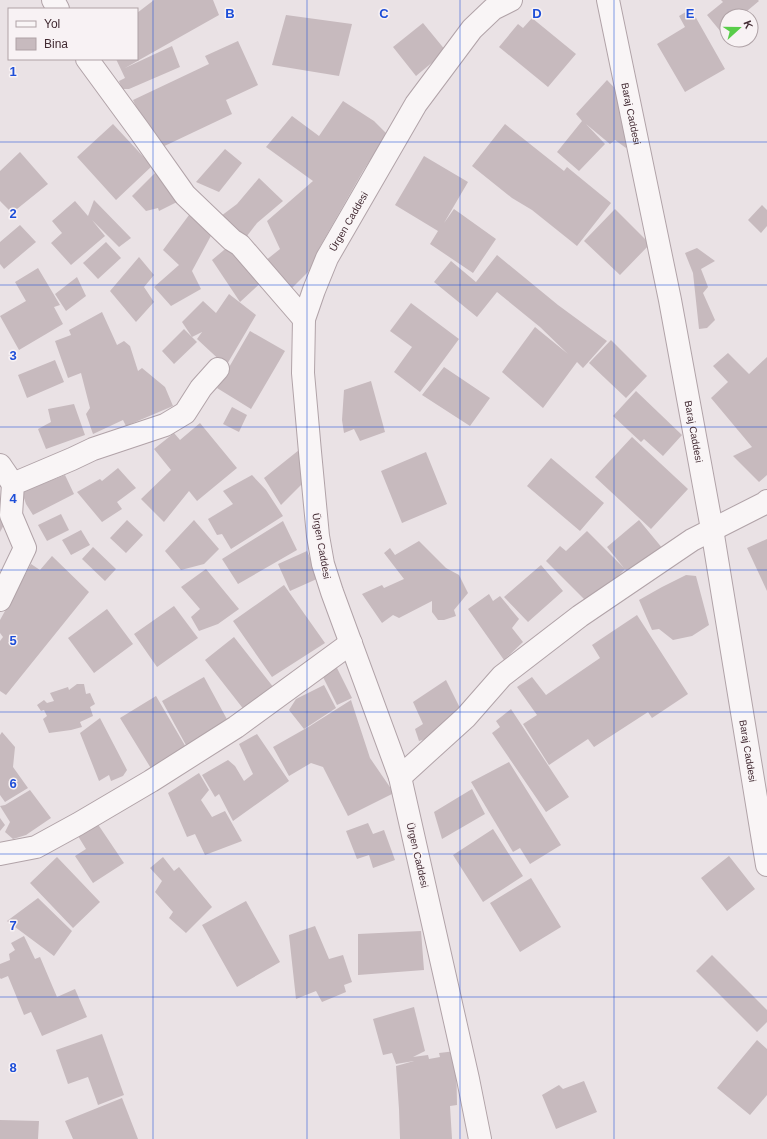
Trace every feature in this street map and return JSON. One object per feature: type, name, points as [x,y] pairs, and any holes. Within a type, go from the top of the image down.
[{"type":"street","name":"Ürgen Caddesi","points":[[480,1139],[400,776],[332,592],[324,564],[318,536],[303,373],[304,319],[326,258],[416,104],[472,29],[493,9],[511,0]]},
{"type":"street","name":"Baraj Caddesi","points":[[608,0],[670,300],[712,529],[767,865]]},
{"type":"street","points":[[88,60],[185,195],[232,240],[240,245],[304,319]]},
{"type":"street","points":[[13,484],[93,449],[165,425],[185,412],[201,388],[218,369]]},
{"type":"street","points":[[0,465],[13,484],[11,515],[25,548],[0,600]]},
{"type":"street","points":[[400,776],[466,717],[502,676],[580,616],[692,540],[766,502]]},
{"type":"street","points":[[0,854],[36,847],[151,781],[236,727],[351,643]]},
{"type":"building","points":[[154,0],[213,0],[219,15],[125,68],[172,46],[180,67],[129,89],[122,89],[119,81],[125,78],[116,60],[138,60],[138,12]]},
{"type":"building","points":[[721,0],[759,1],[751,8],[719,8],[719,30],[707,15],[723,2]]},
{"type":"building","points":[[691,9],[725,69],[685,92],[657,44],[685,27],[679,16]]},
{"type":"building","points":[[286,15],[352,24],[339,76],[272,65]]},
{"type":"building","points":[[532,18],[576,54],[548,87],[499,47],[518,24],[523,28]]},
{"type":"building","points":[[423,23],[446,51],[416,76],[393,47]]},
{"type":"building","points":[[238,41],[258,85],[226,100],[232,114],[156,150],[133,100],[209,64],[205,56]]},
{"type":"building","points":[[607,80],[631,105],[633,134],[626,148],[615,140],[610,144],[586,124],[605,144],[579,171],[557,152],[582,121],[576,114]]},
{"type":"building","points":[[343,101],[374,121],[387,134],[363,171],[318,250],[322,258],[286,294],[265,261],[280,249],[267,221],[313,181],[266,147],[292,116],[319,136]]},
{"type":"building","points":[[113,124],[152,166],[116,200],[77,157]]},
{"type":"building","points":[[505,124],[564,171],[567,167],[611,203],[577,246],[532,210],[512,198],[472,166]]},
{"type":"building","points":[[225,149],[242,163],[219,192],[196,182]]},
{"type":"building","points":[[20,152],[48,184],[12,213],[0,201],[0,171]]},
{"type":"building","points":[[424,156],[468,182],[444,223],[454,209],[496,239],[473,273],[430,244],[438,231],[395,205]]},
{"type":"building","points":[[156,172],[172,188],[177,202],[159,211],[158,208],[146,211],[132,196]]},
{"type":"building","points":[[259,178],[283,201],[257,223],[240,245],[217,219],[237,204]]},
{"type":"building","points":[[94,200],[131,238],[119,247],[92,220],[105,236],[71,265],[51,243],[62,233],[52,221],[75,201],[88,216]]},
{"type":"building","points":[[762,205],[767,210],[767,226],[761,233],[748,220]]},
{"type":"building","points":[[615,209],[650,244],[620,275],[584,241]]},
{"type":"building","points":[[192,211],[213,232],[192,271],[201,289],[171,306],[154,287],[179,265],[163,250]]},
{"type":"building","points":[[20,225],[36,242],[4,269],[0,264],[0,242]]},
{"type":"building","points":[[106,242],[121,258],[98,279],[83,263]]},
{"type":"building","points":[[230,245],[266,278],[240,302],[212,260]]},
{"type":"building","points":[[697,248],[715,261],[701,269],[708,287],[703,293],[715,320],[707,328],[699,329],[693,273],[685,253]]},
{"type":"building","points":[[497,255],[558,305],[607,341],[583,368],[577,362],[543,408],[502,372],[535,327],[568,354],[540,327],[497,292],[477,317],[434,282],[451,261],[476,282]]},
{"type":"building","points":[[139,257],[154,275],[144,287],[154,302],[136,322],[110,291]]},
{"type":"building","points":[[38,268],[60,305],[54,307],[63,324],[19,350],[0,316],[26,301],[15,282]]},
{"type":"building","points":[[77,277],[86,296],[66,311],[55,294]]},
{"type":"building","points":[[229,294],[256,315],[226,366],[197,339],[202,332],[192,337],[182,322],[203,301],[216,313]]},
{"type":"building","points":[[411,303],[459,339],[420,392],[394,372],[412,347],[390,331]]},
{"type":"building","points":[[102,312],[117,345],[124,341],[130,346],[138,371],[142,368],[165,387],[173,406],[126,426],[123,420],[93,434],[86,414],[90,408],[81,373],[68,378],[55,341],[71,335],[69,330]]},
{"type":"building","points":[[184,329],[197,342],[174,364],[162,351]]},
{"type":"building","points":[[250,331],[285,351],[251,409],[217,388]]},
{"type":"building","points":[[611,340],[647,376],[626,398],[589,363]]},
{"type":"building","points":[[728,353],[749,374],[767,357],[767,475],[759,482],[733,456],[752,447],[711,398],[728,382],[713,366]]},
{"type":"building","points":[[55,360],[64,382],[27,398],[18,375]]},
{"type":"building","points":[[444,367],[490,398],[470,426],[422,395]]},
{"type":"building","points":[[371,381],[385,432],[360,441],[354,429],[344,433],[342,420],[344,390]]},
{"type":"building","points":[[636,391],[682,435],[663,456],[644,439],[641,442],[613,416]]},
{"type":"building","points":[[74,404],[85,435],[46,449],[38,429],[51,422],[48,409]]},
{"type":"building","points":[[232,407],[247,415],[239,432],[223,424]]},
{"type":"building","points":[[200,423],[237,468],[197,501],[189,491],[164,522],[141,499],[171,470],[154,449],[174,433],[180,440]]},
{"type":"building","points":[[632,437],[688,489],[651,529],[595,477]]},
{"type":"building","points":[[299,450],[308,478],[281,505],[264,478]]},
{"type":"building","points":[[426,452],[447,504],[402,523],[381,471]]},
{"type":"building","points":[[551,458],[604,503],[580,531],[527,486]]},
{"type":"building","points":[[118,468],[136,488],[117,502],[122,509],[102,522],[77,492],[100,479],[102,481]]},
{"type":"building","points":[[65,475],[74,494],[33,515],[26,504],[22,492]]},
{"type":"building","points":[[252,475],[266,490],[283,516],[231,549],[222,534],[217,535],[208,519],[233,504],[223,491]]},
{"type":"building","points":[[0,514],[5,523],[0,532]]},
{"type":"building","points":[[61,514],[69,530],[47,541],[38,525]]},
{"type":"building","points":[[127,520],[143,535],[126,553],[110,538]]},
{"type":"building","points":[[194,520],[219,549],[204,564],[181,570],[165,551]]},
{"type":"building","points":[[639,520],[663,549],[631,576],[625,569],[590,605],[546,561],[560,546],[566,551],[587,531],[624,568],[607,547]]},
{"type":"building","points":[[283,521],[297,550],[238,584],[222,559]]},
{"type":"building","points":[[81,530],[90,545],[71,555],[62,540]]},
{"type":"building","points":[[767,539],[767,591],[747,548]]},
{"type":"building","points":[[419,541],[446,568],[459,575],[468,593],[454,610],[456,616],[444,620],[438,620],[432,612],[432,601],[399,618],[393,615],[382,623],[362,594],[382,585],[384,588],[404,579],[384,553],[390,548],[395,555]]},
{"type":"building","points":[[93,547],[116,569],[105,581],[82,559]]},
{"type":"building","points":[[307,551],[319,578],[290,591],[278,564]]},
{"type":"building","points":[[52,556],[89,592],[6,695],[0,691],[0,641],[3,637],[0,633],[0,620],[31,564],[40,570]]},
{"type":"building","points":[[541,565],[563,591],[528,622],[504,597]]},
{"type":"building","points":[[206,569],[239,609],[218,624],[199,631],[191,617],[200,609],[181,587]]},
{"type":"building","points":[[686,575],[696,576],[709,625],[692,636],[673,640],[659,629],[652,630],[639,600]]},
{"type":"building","points":[[284,585],[325,643],[272,677],[233,621]]},
{"type":"building","points":[[489,594],[493,601],[500,596],[519,619],[512,628],[523,642],[504,660],[468,609]]},
{"type":"building","points":[[174,606],[198,638],[157,667],[134,634]]},
{"type":"building","points":[[107,609],[133,644],[94,673],[68,638]]},
{"type":"building","points":[[637,615],[688,694],[652,718],[648,712],[594,747],[588,739],[549,765],[523,724],[537,715],[517,687],[532,677],[546,695],[600,658],[592,645]]},
{"type":"building","points":[[234,637],[274,688],[245,711],[205,660]]},
{"type":"building","points":[[335,664],[352,698],[337,705],[322,675]]},
{"type":"building","points":[[204,677],[229,723],[187,747],[162,701]]},
{"type":"building","points":[[446,680],[463,714],[436,736],[419,741],[415,729],[423,724],[413,702]]},
{"type":"building","points":[[77,684],[84,684],[86,694],[90,693],[95,704],[90,707],[93,716],[80,722],[82,727],[49,733],[43,719],[47,716],[44,710],[41,711],[37,705],[44,700],[47,703],[54,701],[50,693],[68,687],[69,690]]},
{"type":"building","points":[[324,685],[336,708],[304,729],[289,710],[296,699]]},
{"type":"building","points":[[156,696],[187,749],[152,770],[120,718]]},
{"type":"building","points":[[351,700],[370,758],[394,793],[348,816],[323,767],[311,763],[289,776],[273,747]]},
{"type":"building","points":[[511,709],[569,797],[546,812],[492,733],[500,727],[496,721]]},
{"type":"building","points":[[100,718],[127,770],[123,776],[111,781],[109,775],[99,781],[80,733]]},
{"type":"building","points":[[2,732],[15,747],[13,767],[28,788],[5,802],[0,795],[0,735]]},
{"type":"building","points":[[257,734],[289,781],[233,821],[219,794],[215,797],[202,775],[228,760],[235,766],[244,781],[253,774],[239,744]]},
{"type":"building","points":[[509,762],[561,845],[530,864],[520,848],[513,852],[471,782]]},
{"type":"building","points":[[199,773],[209,790],[201,800],[212,817],[225,811],[242,841],[205,855],[195,834],[187,837],[168,793]]},
{"type":"building","points":[[472,789],[485,814],[442,839],[434,812]]},
{"type":"building","points":[[30,790],[51,818],[26,835],[13,839],[5,832],[10,822],[0,806],[5,805]]},
{"type":"building","points":[[0,818],[5,825],[0,831]]},
{"type":"building","points":[[97,823],[124,863],[93,883],[75,856],[86,849],[78,836]]},
{"type":"building","points":[[368,823],[373,834],[384,830],[395,860],[373,868],[369,855],[357,859],[346,831]]},
{"type":"building","points":[[493,829],[523,876],[483,902],[453,855]]},
{"type":"building","points":[[729,856],[755,889],[727,911],[701,878]]},
{"type":"building","points":[[57,857],[100,902],[73,928],[30,883]]},
{"type":"building","points":[[163,857],[174,871],[179,867],[212,907],[186,933],[169,918],[173,912],[155,892],[162,881],[150,868]]},
{"type":"building","points":[[531,878],[561,927],[520,952],[490,903]]},
{"type":"building","points":[[38,898],[72,931],[54,956],[7,921]]},
{"type":"building","points":[[246,901],[280,962],[237,987],[202,925]]},
{"type":"building","points":[[315,926],[329,959],[343,955],[352,982],[344,985],[346,992],[322,1002],[316,991],[296,999],[289,935]]},
{"type":"building","points":[[421,931],[424,970],[358,975],[358,934]]},
{"type":"building","points":[[24,936],[35,959],[40,957],[57,997],[75,989],[87,1017],[42,1036],[31,1012],[24,1015],[8,976],[1,979],[0,978],[0,964],[10,960],[9,954],[15,950],[11,943]]},
{"type":"building","points":[[712,955],[767,1010],[767,1022],[757,1032],[696,971]]},
{"type":"building","points":[[414,1007],[425,1051],[413,1057],[428,1055],[429,1059],[440,1057],[439,1053],[456,1051],[457,1105],[450,1106],[452,1139],[400,1139],[396,1066],[414,1061],[396,1064],[392,1053],[383,1055],[373,1019]]},
{"type":"building","points":[[102,1034],[124,1095],[98,1105],[88,1077],[68,1084],[56,1050]]},
{"type":"building","points":[[757,1040],[767,1049],[767,1095],[750,1115],[717,1088]]},
{"type":"building","points":[[584,1081],[597,1112],[556,1129],[542,1095],[559,1085],[563,1089]]},
{"type":"building","points":[[122,1098],[138,1139],[73,1139],[65,1121]]},
{"type":"building","points":[[0,1120],[39,1121],[38,1139],[0,1139]]}]
